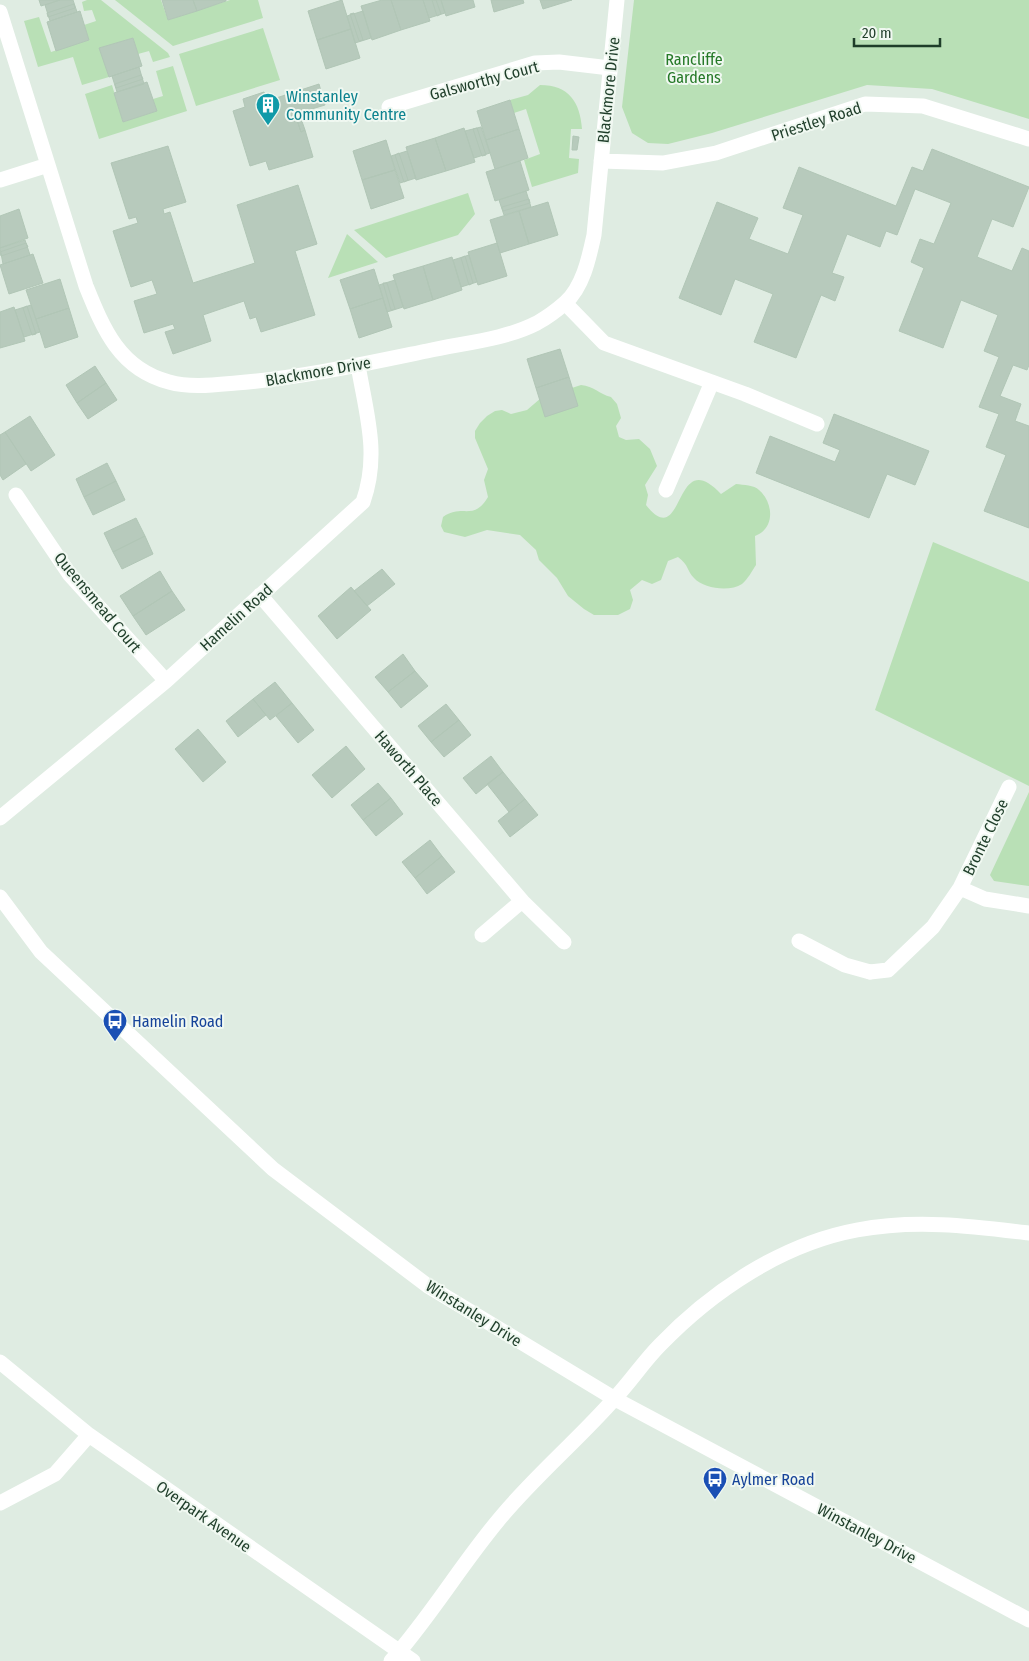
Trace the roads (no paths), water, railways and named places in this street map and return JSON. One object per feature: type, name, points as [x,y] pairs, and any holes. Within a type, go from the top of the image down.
[{"type":"street","name":"Blackmore Drive","points":[[0,12],[86,286],[103,329],[119,352],[142,370],[168,382],[203,386],[261,381],[358,365],[510,333],[537,323],[565,303],[581,281],[594,235],[617,0]]},
{"type":"street","name":"Galsworthy Court","points":[[389,106],[535,63],[559,62],[610,68]]},
{"type":"street","name":"Priestley Road","points":[[600,161],[663,163],[716,153],[865,104],[923,106],[1029,139]]},
{"type":"street","points":[[0,180],[48,165]]},
{"type":"street","points":[[565,303],[604,343],[712,382],[817,424]]},
{"type":"street","name":"Hamelin Road","points":[[0,818],[166,681],[363,502],[370,482],[372,463],[358,365]]},
{"type":"street","points":[[666,490],[712,382]]},
{"type":"street","name":"Queensmead Court","points":[[16,495],[70,575],[166,681]]},
{"type":"street","name":"Haworth Place","points":[[260,595],[522,901],[564,942]]},
{"type":"street","name":"Bronte Close","points":[[799,941],[845,965],[870,972],[888,970],[933,927],[960,888],[1009,787]]},
{"type":"street","name":"Bronte Close","points":[[960,888],[985,898],[1029,906]]},
{"type":"street","name":"Winstanley Drive","points":[[0,897],[41,952],[273,1169],[428,1286],[615,1399],[1029,1620]]},
{"type":"street","points":[[482,935],[522,901]]},
{"type":"street","points":[[395,1657],[501,1516],[615,1399],[660,1345],[694,1313],[747,1274],[802,1246],[855,1230],[910,1223],[963,1226],[1029,1234]]},
{"type":"street","name":"Overpark Avenue","points":[[0,1362],[89,1435],[395,1657],[413,1661]]},
{"type":"street","points":[[0,1502],[55,1474],[89,1435]]},
{"type":"place","name":"Winstanley Community Centre","points":[[268,126]]},
{"type":"place","name":"Hamelin Road","points":[[115,1042]]},
{"type":"place","name":"Aylmer Road","points":[[715,1500]]},
{"type":"park label","name":"Rancliffe Gardens","points":[[694,68]]}]
